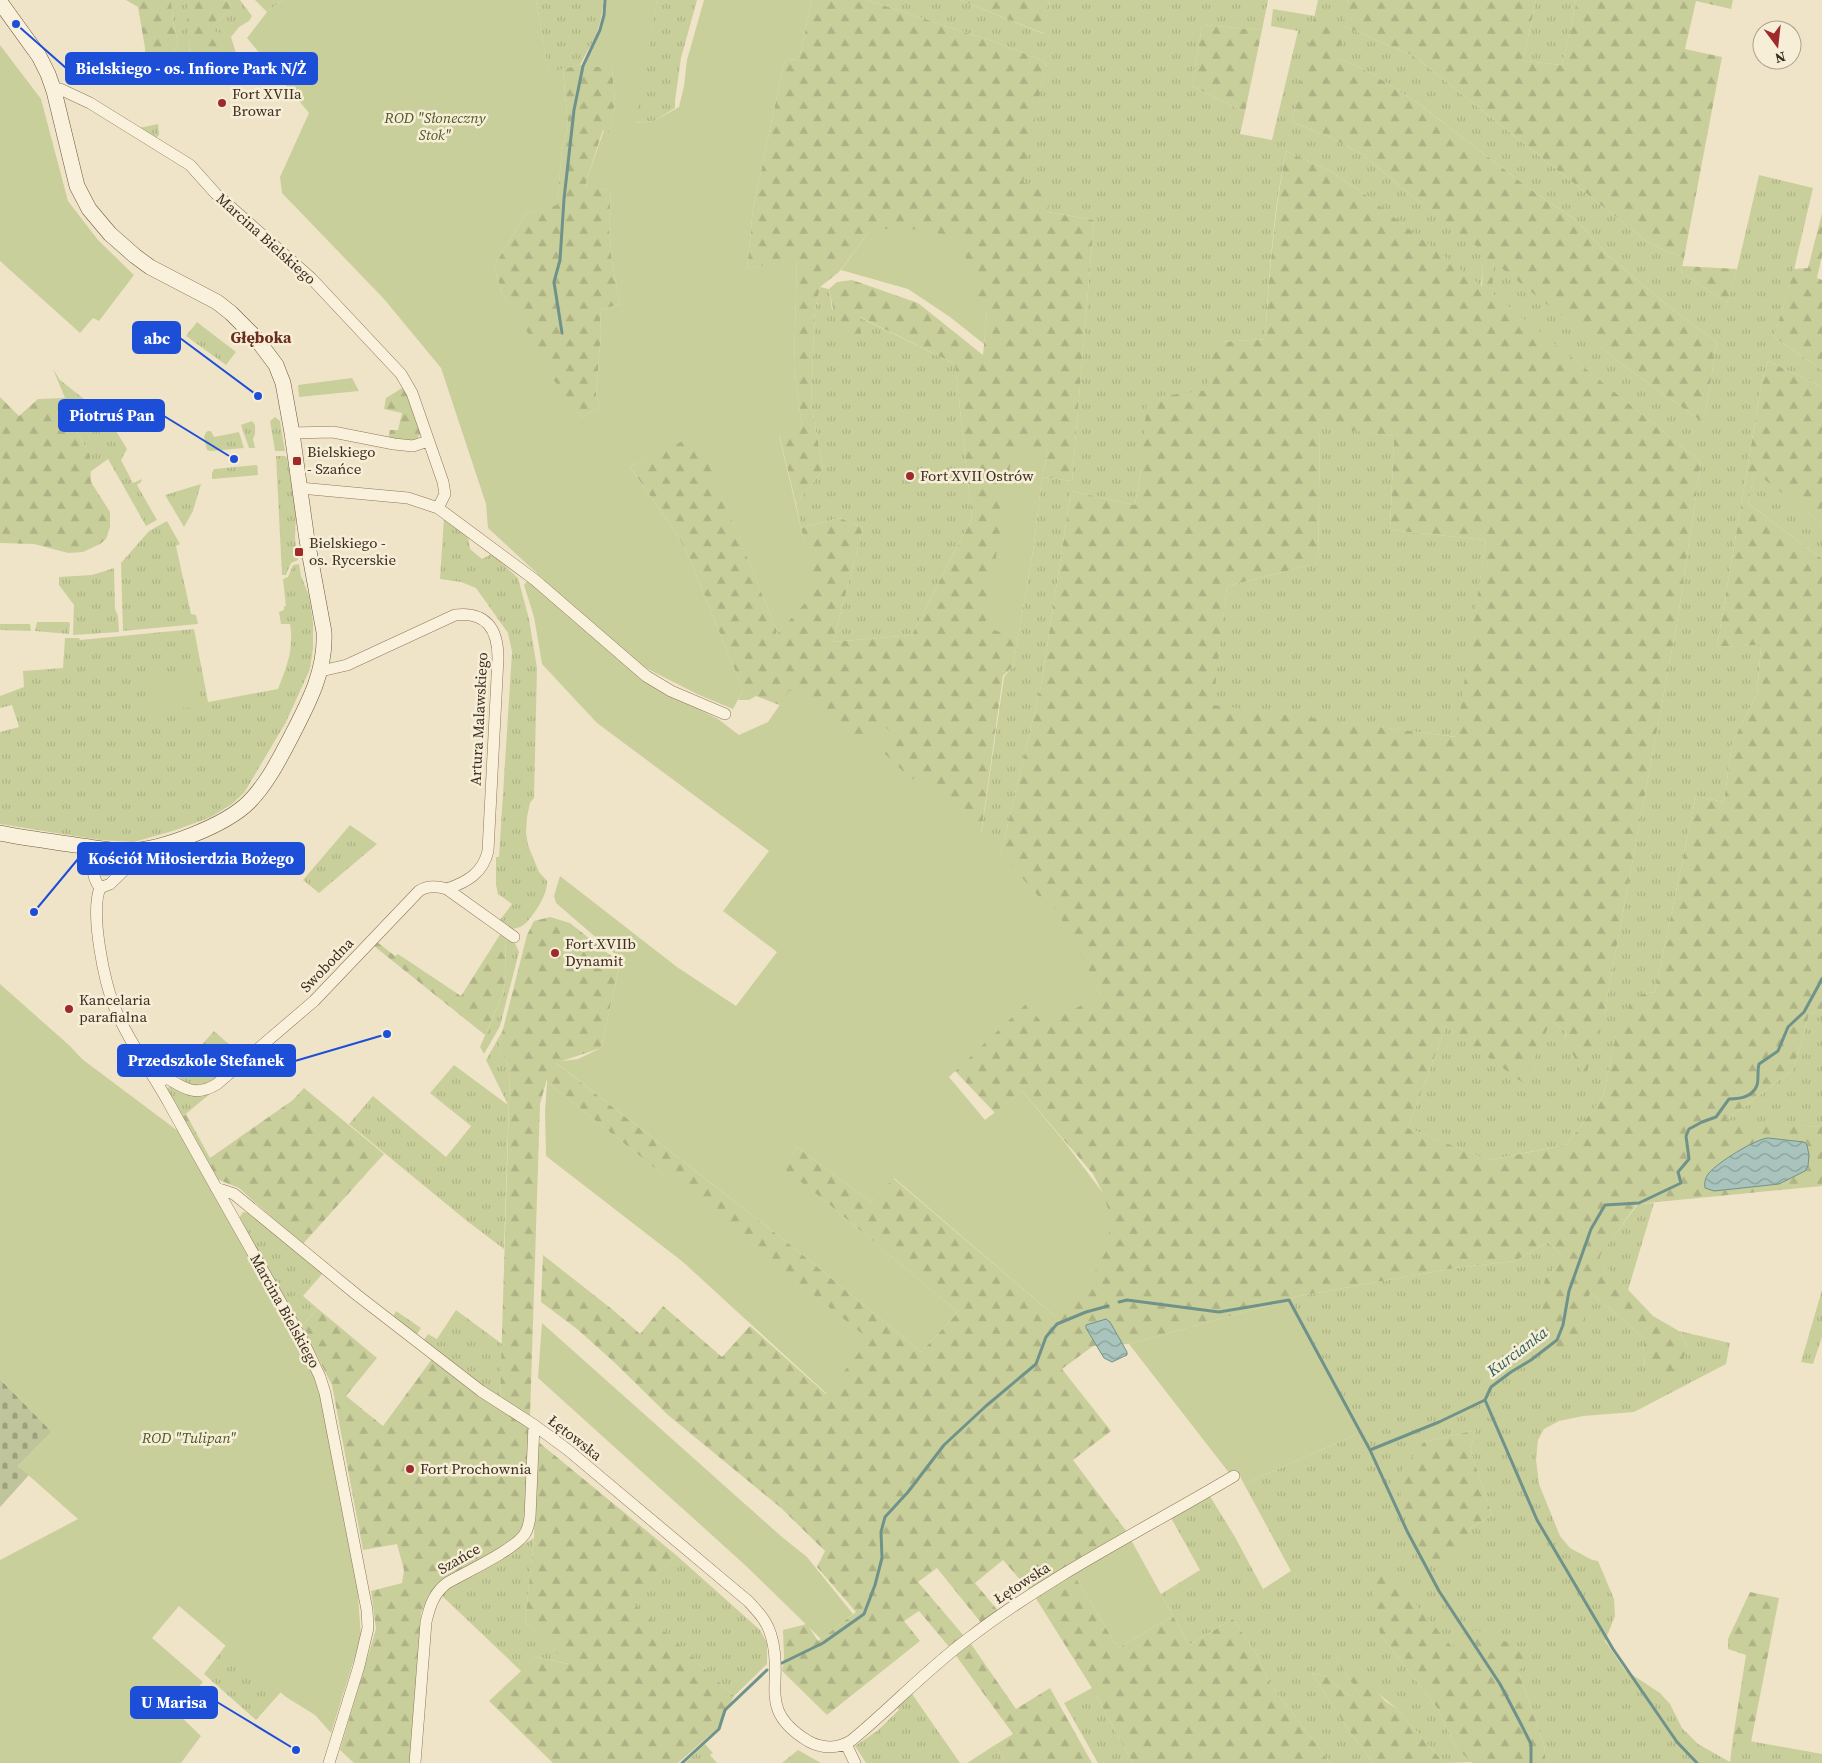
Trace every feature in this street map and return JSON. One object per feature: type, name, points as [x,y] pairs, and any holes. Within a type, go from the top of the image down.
[{"type":"street","points":[[0,833],[116,850],[147,848],[196,834],[217,824],[249,802],[260,789],[301,717],[321,672],[324,657],[324,632],[307,540],[292,433],[283,383],[276,365],[256,337],[231,313],[216,302],[150,267],[110,234],[89,209],[76,186],[54,91],[48,74],[39,56],[2,10]]},
{"type":"street","name":"Marcina Bielskiego","points":[[54,91],[60,89],[90,103],[190,165],[216,194],[291,258],[348,316],[401,374],[412,393],[443,482],[445,494],[438,508]]},
{"type":"street","points":[[292,433],[333,432],[413,446],[428,441]]},
{"type":"street","points":[[300,488],[408,498],[438,508],[534,580],[646,676],[670,691],[726,714]]},
{"type":"street","name":"Artura Malawskiego","points":[[321,672],[347,665],[454,615],[470,614],[478,616],[489,625],[496,637],[498,645],[497,678],[488,851],[483,864],[473,876],[467,881],[447,889]]},
{"type":"street","name":"Marcina Bielskiego","points":[[96,848],[92,874],[100,888],[96,898],[97,912],[108,987],[121,1021],[158,1083],[305,1345],[320,1377],[329,1410],[368,1628],[359,1666],[329,1763]]},
{"type":"street","points":[[100,888],[110,884],[147,848]]},
{"type":"street","points":[[116,850],[122,860],[124,871]]},
{"type":"street","name":"Swobodna","points":[[158,1083],[167,1078],[186,1089],[196,1091],[206,1090],[217,1084],[314,1002],[420,892],[432,886],[447,889]]},
{"type":"street","points":[[447,889],[514,936]]},
{"type":"street","name":"Łętowska","points":[[216,1188],[234,1194],[357,1295],[481,1390],[534,1424],[568,1450],[748,1601],[767,1623],[773,1642],[775,1695],[779,1713],[784,1721],[804,1739],[820,1746],[830,1747],[846,1744],[876,1720],[917,1680],[949,1653],[1010,1609],[1106,1548],[1234,1476]]},
{"type":"street","name":"Szańce","points":[[415,1763],[426,1622],[430,1604],[440,1588],[447,1582],[510,1547],[524,1535],[530,1517],[534,1424]]},
{"type":"street","points":[[846,1744],[855,1763]]},
{"type":"green space","points":[[126,0],[171,0],[178,43],[171,56],[158,63],[151,82],[144,78],[145,48],[138,7]]},
{"type":"green space","points":[[171,0],[187,0],[187,38],[190,40],[189,58],[171,56],[178,43]]},
{"type":"green space","points":[[187,0],[225,0],[230,3],[231,9],[215,23],[215,31],[231,37],[236,53],[189,58],[190,40],[187,39]]},
{"type":"green space","points":[[225,0],[240,0],[252,16],[231,37],[215,32],[215,23],[231,9],[230,3]]},
{"type":"green space","points":[[255,0],[283,0],[267,12]]},
{"type":"green space","name":"ROD \"Słoneczny Stok\"","points":[[283,0],[536,0],[549,73],[563,69],[568,127],[562,150],[557,205],[526,213],[494,266],[502,294],[557,377],[552,378],[582,417],[600,406],[596,395],[601,332],[600,310],[620,304],[612,261],[609,226],[611,190],[586,189],[587,179],[604,130],[609,132],[615,102],[612,68],[585,66],[602,29],[606,0],[657,0],[635,123],[654,121],[679,107],[687,60],[704,0],[812,0],[799,59],[785,60],[753,209],[747,269],[797,258],[794,366],[802,428],[779,435],[816,591],[776,635],[777,631],[697,434],[630,467],[676,533],[688,555],[743,690],[733,709],[697,694],[638,664],[488,528],[486,504],[441,368],[384,299],[282,193],[280,177],[309,113],[247,38],[267,12]]},
{"type":"green space","points":[[536,0],[603,0],[599,27],[580,65],[549,74]]},
{"type":"green space","points":[[657,0],[697,0],[681,58],[675,108],[654,121],[634,123]]},
{"type":"green space","points":[[812,0],[867,0],[995,42],[1046,62],[1023,183],[1052,186],[1048,212],[1094,220],[1072,481],[1042,477],[1048,449],[985,626],[1018,638],[1013,666],[1003,676],[978,855],[849,732],[756,696],[749,700],[738,700],[743,690],[688,555],[676,533],[630,467],[697,433],[777,631],[776,635],[815,591],[801,528],[840,518],[863,528],[833,642],[912,635],[972,518],[955,364],[860,317],[861,334],[844,335],[837,328],[829,289],[837,282],[852,280],[918,303],[983,355],[987,314],[871,229],[839,272],[820,287],[815,310],[811,403],[823,470],[796,504],[779,434],[802,428],[794,366],[797,259],[747,269],[753,209],[785,60],[799,59]]},
{"type":"green space","points":[[867,0],[960,0],[1044,34],[1050,0],[1268,0],[1262,30],[1202,25],[1192,86],[1245,112],[1240,134],[1272,140],[1298,31],[1271,26],[1273,9],[1315,16],[1318,0],[1348,0],[1344,26],[1414,56],[1650,244],[1684,258],[1681,272],[1727,303],[1759,175],[1813,188],[1793,274],[1774,337],[1822,370],[1822,387],[1768,361],[1762,381],[1717,647],[1761,645],[1757,694],[1732,743],[1724,802],[1696,796],[1655,992],[1642,994],[1616,1035],[1603,1097],[1566,1145],[1488,1160],[1408,1128],[1446,1026],[1551,1021],[1565,1031],[1566,1042],[1604,1014],[1677,623],[1701,462],[1491,293],[1494,261],[1624,366],[1704,423],[1717,342],[1664,303],[1608,255],[1576,220],[1534,192],[1419,104],[1371,73],[1338,58],[1316,16],[1292,122],[1323,134],[1362,154],[1413,197],[1484,251],[1481,287],[1363,193],[1330,171],[1286,151],[1275,221],[1265,339],[1222,342],[1208,390],[1141,470],[1135,505],[1071,491],[1041,686],[997,869],[978,855],[1004,677],[1013,666],[1034,545],[1042,477],[1072,481],[1094,220],[1048,212],[1022,183],[1046,62],[995,42]]},
{"type":"green space","points":[[960,0],[1050,0],[1045,34]]},
{"type":"green space","points":[[1318,0],[1316,16],[1343,26],[1348,0],[1536,0],[1523,61],[1562,65],[1576,4],[1574,0],[1733,0],[1731,9],[1696,1],[1685,49],[1722,57],[1684,258],[1650,244],[1414,56],[1344,26],[1338,58],[1371,73],[1419,104],[1534,192],[1576,220],[1608,255],[1664,303],[1717,342],[1704,423],[1624,366],[1494,262],[1492,293],[1701,462],[1677,623],[1604,1014],[1585,1078],[1566,1041],[1565,1031],[1551,1021],[1523,1083],[1446,1026],[1408,1128],[1489,1160],[1566,1145],[1603,1097],[1616,1035],[1630,1003],[1642,994],[1655,992],[1696,796],[1724,802],[1732,743],[1757,694],[1761,645],[1717,647],[1762,381],[1768,361],[1822,387],[1822,524],[1755,472],[1748,503],[1822,559],[1822,1010],[1809,1015],[1793,1070],[1726,1120],[1822,1127],[1822,1186],[1637,1204],[1598,1258],[1653,1316],[1679,1331],[1687,1347],[1682,1361],[1671,1374],[1657,1377],[1645,1369],[1643,1337],[1590,1292],[1575,1351],[1535,1342],[1545,1279],[1564,1258],[1548,1242],[1515,1261],[1455,1268],[1294,1297],[1129,1344],[1093,1346],[1062,1369],[1111,1431],[1073,1460],[1127,1532],[1030,1591],[1003,1560],[975,1583],[999,1612],[982,1624],[937,1568],[918,1582],[964,1636],[950,1648],[919,1611],[904,1621],[920,1641],[827,1715],[782,1671],[784,1657],[783,1630],[807,1624],[818,1641],[856,1612],[817,1567],[825,1551],[781,1508],[668,1415],[577,1329],[541,1302],[543,1255],[613,1310],[640,1334],[663,1306],[722,1357],[750,1326],[826,1394],[868,1339],[547,1082],[547,1079],[540,1104],[530,1417],[500,1399],[510,1070],[499,1045],[527,935],[534,921],[550,917],[570,923],[620,963],[601,1048],[556,1063],[787,1242],[921,1352],[958,1312],[820,1197],[783,1169],[797,1147],[871,1202],[893,1178],[1056,1317],[1092,1250],[1103,1193],[1093,1174],[1022,1091],[995,1113],[955,1071],[1026,1003],[1101,995],[1085,965],[997,869],[1041,686],[1071,491],[1135,505],[1141,470],[1147,398],[1208,390],[1211,333],[1222,342],[1265,339],[1278,198],[1286,151],[1330,171],[1363,193],[1482,286],[1483,251],[1413,197],[1362,154],[1323,134],[1292,122]],"holes":[[[1320,426],[1394,436],[1390,530],[1486,540],[1456,737],[1213,705],[1227,586],[1318,563]]]},
{"type":"green space","points":[[1536,0],[1574,0],[1576,4],[1562,65],[1523,61]]},
{"type":"green space","points":[[1202,25],[1262,30],[1245,112],[1192,86]]},
{"type":"green space","points":[[0,45],[41,99],[68,201],[98,240],[134,275],[99,321],[93,318],[80,333],[0,261]]},
{"type":"green space","points":[[580,65],[612,67],[615,102],[609,133],[603,130],[587,179],[586,188],[611,190],[609,226],[612,261],[620,304],[600,310],[601,332],[596,395],[600,406],[582,417],[551,378],[556,377],[502,294],[494,266],[526,213],[557,204],[562,150],[568,127],[563,69]]},
{"type":"green space","points":[[158,124],[159,135],[156,138],[139,128]]},
{"type":"green space","points":[[1822,213],[1822,256],[1817,278],[1822,280],[1822,370],[1774,337],[1794,269],[1808,268]]},
{"type":"green space","points":[[871,229],[912,229],[959,237],[982,309],[987,314],[984,344],[950,317],[908,289],[841,270]]},
{"type":"green space","points":[[1682,266],[1737,269],[1727,303],[1681,272]]},
{"type":"green space","points":[[820,287],[829,289],[832,309],[859,317],[955,364],[972,518],[912,635],[833,642],[863,528],[840,518],[801,528],[796,504],[823,470],[811,403],[815,310]]},
{"type":"green space","points":[[197,322],[236,352],[226,365],[186,336]]},
{"type":"green space","points":[[53,369],[60,380],[108,418],[127,449],[121,460],[133,483],[142,479],[137,485],[157,520],[146,526],[108,459],[90,472],[90,455],[72,423],[65,398]]},
{"type":"green space","points":[[352,378],[359,391],[299,397],[298,385]]},
{"type":"green space","points":[[402,388],[406,389],[421,433],[413,441],[388,439],[390,430],[398,430],[402,413],[384,409],[386,398]]},
{"type":"green space","points":[[0,397],[19,416],[38,399],[65,398],[72,423],[90,455],[91,482],[110,512],[110,527],[106,539],[100,544],[83,552],[68,553],[34,544],[0,543]]},
{"type":"green space","points":[[275,417],[280,421],[285,451],[275,451],[270,421]]},
{"type":"green space","points":[[252,421],[255,425],[253,439],[255,448],[249,448],[241,425]]},
{"type":"green space","points":[[1320,425],[1394,436],[1390,530],[1486,540],[1457,737],[1212,706],[1227,586],[1318,563]]},
{"type":"green space","points":[[208,431],[211,431],[214,437],[239,432],[244,448],[207,450],[204,437]]},
{"type":"green space","points":[[1013,448],[1048,449],[1042,477],[1034,545],[1018,638],[985,627]]},
{"type":"green space","points":[[276,456],[285,456],[287,458],[296,512],[295,538],[298,560],[291,563],[286,575],[282,575]]},
{"type":"green space","points":[[257,465],[258,475],[212,479],[214,469]]},
{"type":"green space","points":[[1755,471],[1822,524],[1822,559],[1748,503]]},
{"type":"green space","points":[[201,484],[193,511],[184,527],[165,495]]},
{"type":"green space","points":[[444,517],[468,536],[470,549],[482,559],[492,554],[518,578],[529,619],[537,668],[534,798],[530,803],[526,833],[528,845],[539,872],[547,881],[547,886],[540,903],[530,919],[518,928],[512,929],[500,920],[512,904],[498,894],[496,885],[496,857],[499,857],[512,652],[508,633],[476,588],[461,582],[440,579]]},
{"type":"green space","points":[[167,521],[180,544],[176,546],[191,614],[196,615],[198,624],[123,631],[121,563],[149,531]]},
{"type":"green space","points":[[299,564],[301,576],[309,596],[313,622],[313,648],[310,669],[286,722],[244,793],[232,804],[211,817],[176,830],[134,842],[100,840],[0,824],[0,732],[19,727],[12,705],[0,708],[0,696],[24,687],[23,671],[63,668],[65,638],[79,638],[80,640],[194,629],[208,702],[278,689],[287,665],[291,641],[290,624],[281,624],[279,612],[284,610],[284,606],[286,606],[283,579],[288,577],[293,565]]},
{"type":"green space","points":[[114,568],[115,609],[118,616],[119,632],[73,635],[74,605],[59,585],[59,577],[92,575]]},
{"type":"green space","points":[[528,580],[654,686],[718,719],[739,735],[768,722],[790,690],[812,707],[816,703],[840,720],[862,741],[882,723],[895,738],[883,752],[912,780],[920,773],[985,836],[1040,898],[1046,894],[1059,904],[1054,909],[1069,931],[1101,995],[1044,1025],[1026,1004],[949,1077],[985,1120],[1022,1091],[1063,1140],[1103,1193],[1111,1218],[1108,1240],[1092,1250],[1098,1267],[1070,1310],[1056,1317],[894,1178],[871,1202],[797,1147],[784,1169],[958,1312],[921,1352],[787,1242],[555,1062],[578,1059],[601,1048],[621,959],[556,903],[554,896],[560,876],[677,967],[736,1006],[777,952],[723,911],[769,851],[597,723],[542,664],[534,617],[524,585]]},
{"type":"green space","points":[[37,622],[68,622],[70,623],[69,634],[35,631]]},
{"type":"green space","points":[[0,624],[30,624],[31,631],[0,630]]},
{"type":"green space","points":[[199,677],[200,707],[147,710],[146,679]]},
{"type":"green space","points":[[350,825],[377,844],[319,893],[303,880]]},
{"type":"green space","points":[[112,860],[116,864],[115,872],[108,876],[102,876],[100,873],[103,866],[107,861]]},
{"type":"green space","points":[[501,933],[505,936],[506,974],[503,994],[485,1035],[374,946],[377,942],[395,956],[398,954],[461,996]]},
{"type":"green space","points":[[505,936],[515,943],[519,952],[500,1026],[484,1054],[480,1047],[503,994],[506,974]]},
{"type":"green space","name":"ROD \"Tulipan\"","points":[[0,984],[82,1059],[178,1131],[297,1340],[316,1381],[356,1568],[361,1637],[331,1733],[315,1715],[286,1697],[179,1606],[152,1638],[203,1682],[176,1712],[201,1736],[181,1763],[0,1763],[0,1560],[78,1519],[18,1466],[52,1432],[0,1379]]},
{"type":"green space","points":[[1822,1010],[1822,1127],[1725,1121],[1793,1070],[1809,1015]]},
{"type":"green space","points":[[503,1030],[499,1045],[510,1070],[504,1249],[349,1124],[373,1096],[446,1157],[471,1126],[430,1093],[454,1065],[508,1105],[486,1060]]},
{"type":"green space","points":[[214,1031],[241,1055],[216,1078],[206,1084],[199,1086],[184,1083],[176,1073]]},
{"type":"green space","points":[[547,1082],[869,1339],[827,1394],[683,1262],[546,1156],[545,1112]]},
{"type":"green space","points":[[170,1086],[187,1094],[216,1089],[182,1117],[167,1089]]},
{"type":"green space","points":[[304,1088],[384,1154],[302,1245],[239,1188],[217,1179],[182,1117],[186,1114],[210,1158],[293,1100]]},
{"type":"green space","points":[[1654,1203],[1628,1290],[1597,1258],[1638,1204]]},
{"type":"green space","points":[[243,1212],[250,1213],[323,1273],[303,1296],[317,1308],[302,1327],[277,1290],[239,1218]]},
{"type":"green space","points":[[1548,1242],[1564,1258],[1545,1279],[1590,1292],[1643,1337],[1645,1369],[1687,1347],[1679,1331],[1730,1343],[1726,1364],[1634,1412],[1583,1416],[1559,1421],[1544,1429],[1538,1440],[1536,1459],[1539,1484],[1560,1536],[1570,1548],[1592,1560],[1598,1561],[1614,1599],[1615,1616],[1605,1641],[1625,1670],[1660,1693],[1670,1704],[1682,1728],[1698,1744],[1730,1762],[1733,1738],[1822,1754],[1822,1763],[1546,1763],[1544,1745],[1518,1670],[1452,1647],[1380,1634],[1438,1709],[1456,1747],[1473,1762],[1444,1763],[1396,1708],[1336,1659],[1366,1704],[1345,1693],[1327,1677],[1312,1673],[1345,1725],[1373,1763],[1330,1763],[1270,1684],[1257,1655],[1233,1619],[1189,1645],[1161,1594],[1200,1570],[1170,1516],[1208,1493],[1235,1537],[1263,1589],[1291,1571],[1244,1484],[1359,1433],[1285,1301],[1294,1297],[1455,1268],[1515,1261]],"holes":[[[1476,1430],[1470,1449],[1492,1515],[1469,1529],[1424,1442]]]},
{"type":"green space","points":[[1822,1290],[1822,1337],[1813,1364],[1801,1362]]},
{"type":"green space","points":[[1288,1300],[1359,1433],[1244,1484],[1237,1470],[1230,1474],[1129,1344]]},
{"type":"green space","points":[[317,1308],[377,1358],[346,1396],[383,1426],[432,1359],[532,1431],[525,1527],[514,1540],[437,1585],[429,1594],[421,1613],[411,1763],[354,1763],[340,1750],[376,1629],[371,1591],[402,1583],[404,1570],[397,1544],[363,1550],[332,1385],[302,1327]]},
{"type":"green space","points":[[456,1310],[502,1344],[500,1399],[423,1341],[428,1334],[437,1339]]},
{"type":"green space","points":[[396,1311],[421,1328],[416,1336],[392,1318]]},
{"type":"green space","points":[[542,1323],[782,1537],[807,1557],[853,1614],[821,1639],[745,1565],[538,1378]]},
{"type":"green space","points":[[0,1379],[52,1432],[18,1466],[29,1475],[0,1507]]},
{"type":"green space","points":[[1476,1430],[1470,1449],[1492,1515],[1469,1529],[1471,1546],[1454,1559],[1423,1564],[1401,1500],[1401,1471],[1424,1442]]},
{"type":"green space","points":[[536,1440],[676,1555],[631,1601],[734,1696],[718,1728],[678,1763],[553,1763],[489,1701],[536,1657],[568,1664],[525,1622],[534,1538]]},
{"type":"green space","points":[[534,1538],[525,1622],[569,1664],[536,1657],[522,1672],[439,1593]]},
{"type":"green space","points":[[1130,1538],[1173,1616],[1118,1648],[1073,1573]]},
{"type":"green space","points":[[676,1555],[760,1630],[767,1643],[767,1664],[734,1696],[630,1601]]},
{"type":"green space","points":[[1388,1571],[1452,1647],[1461,1634],[1476,1630],[1525,1649],[1532,1661],[1518,1670],[1544,1745],[1546,1763],[1472,1763],[1456,1747],[1438,1709],[1380,1634],[1371,1581]]},
{"type":"green space","points":[[1073,1573],[1118,1648],[1173,1616],[1189,1645],[1233,1619],[1257,1655],[1270,1684],[1330,1763],[1133,1763],[1092,1688],[1035,1597]]},
{"type":"green space","points":[[1750,1592],[1779,1598],[1751,1742],[1733,1738],[1746,1655],[1728,1649],[1728,1639]]},
{"type":"green space","points":[[969,1641],[1016,1709],[1050,1688],[1092,1763],[1006,1763],[995,1745],[1013,1734],[954,1653]]},
{"type":"green space","points":[[226,1645],[281,1692],[256,1720],[204,1674]]},
{"type":"green space","points":[[1344,1653],[1385,1701],[1396,1708],[1444,1763],[1373,1763],[1345,1725],[1312,1673],[1327,1677],[1345,1693],[1365,1703],[1336,1659]]},
{"type":"green space","points":[[1092,1688],[1133,1763],[1098,1763],[1064,1703]]},
{"type":"green space","points":[[910,1691],[960,1763],[866,1763],[855,1746],[877,1731],[899,1710],[895,1705]]},
{"type":"green space","points":[[705,1744],[713,1753],[710,1755],[717,1763],[685,1763]]},
{"type":"green space","points":[[995,1745],[1006,1763],[967,1763]]},
{"type":"green space","points":[[798,1750],[821,1763],[782,1763]]},
{"type":"water","points":[[1768,1138],[1804,1142],[1807,1145],[1809,1155],[1808,1166],[1805,1171],[1779,1184],[1714,1191],[1705,1188],[1705,1180],[1708,1175],[1720,1163],[1746,1147]]},
{"type":"water","points":[[1106,1319],[1110,1322],[1127,1352],[1127,1355],[1112,1362],[1104,1358],[1086,1328],[1086,1325]]},
{"type":"waterway","points":[[562,333],[554,282],[560,260],[564,199],[574,110],[583,66],[600,30],[605,0]]},
{"type":"waterway","name":"Kurcianka","points":[[1531,1763],[1531,1744],[1521,1724],[1500,1684],[1439,1591],[1407,1531],[1370,1450],[1439,1422],[1485,1400],[1491,1387],[1557,1340],[1563,1325],[1569,1291],[1591,1229],[1605,1205],[1639,1203],[1681,1183],[1678,1172],[1689,1159],[1686,1136],[1689,1129],[1716,1117],[1729,1099],[1742,1098],[1749,1095],[1755,1089],[1758,1083],[1759,1064],[1778,1051],[1788,1027],[1804,1012],[1822,979]]},
{"type":"waterway","points":[[1119,1302],[1127,1300],[1219,1312],[1289,1300],[1370,1450]]},
{"type":"waterway","points":[[782,1663],[823,1643],[864,1614],[875,1585],[882,1558],[881,1532],[885,1517],[908,1492],[944,1445],[986,1406],[1036,1364],[1046,1337],[1057,1324],[1086,1312],[1108,1306]]},
{"type":"waterway","points":[[1485,1400],[1537,1520],[1613,1649],[1677,1742],[1697,1763]]},
{"type":"waterway","points":[[682,1763],[719,1729],[725,1710],[767,1670]]},
{"type":"place","name":"Bielskiego - os. Infiore Park N/Ż","points":[[16,24]]},
{"type":"place","name":"Fort XVIIa Browar","points":[[222,103]]},
{"type":"place","name":"abc","points":[[258,396]]},
{"type":"place","name":"Piotruś Pan","points":[[234,459]]},
{"type":"place","name":"Bielskiego - Szańce","points":[[297,461]]},
{"type":"place","name":"Fort XVII Ostrów","points":[[910,476]]},
{"type":"place","name":"Bielskiego - os. Rycerskie","points":[[299,552]]},
{"type":"place","name":"Kościół Miłosierdzia Bożego","points":[[34,912]]},
{"type":"place","name":"Fort XVIIb Dynamit","points":[[555,953]]},
{"type":"place","name":"Kancelaria parafialna","points":[[69,1009]]},
{"type":"place","name":"Przedszkole Stefanek","points":[[387,1034]]},
{"type":"place","name":"Fort Prochownia","points":[[410,1469]]},
{"type":"place","name":"U Marisa","points":[[296,1750]]},
{"type":"district","name":"Głęboka","points":[[261,337]]}]
